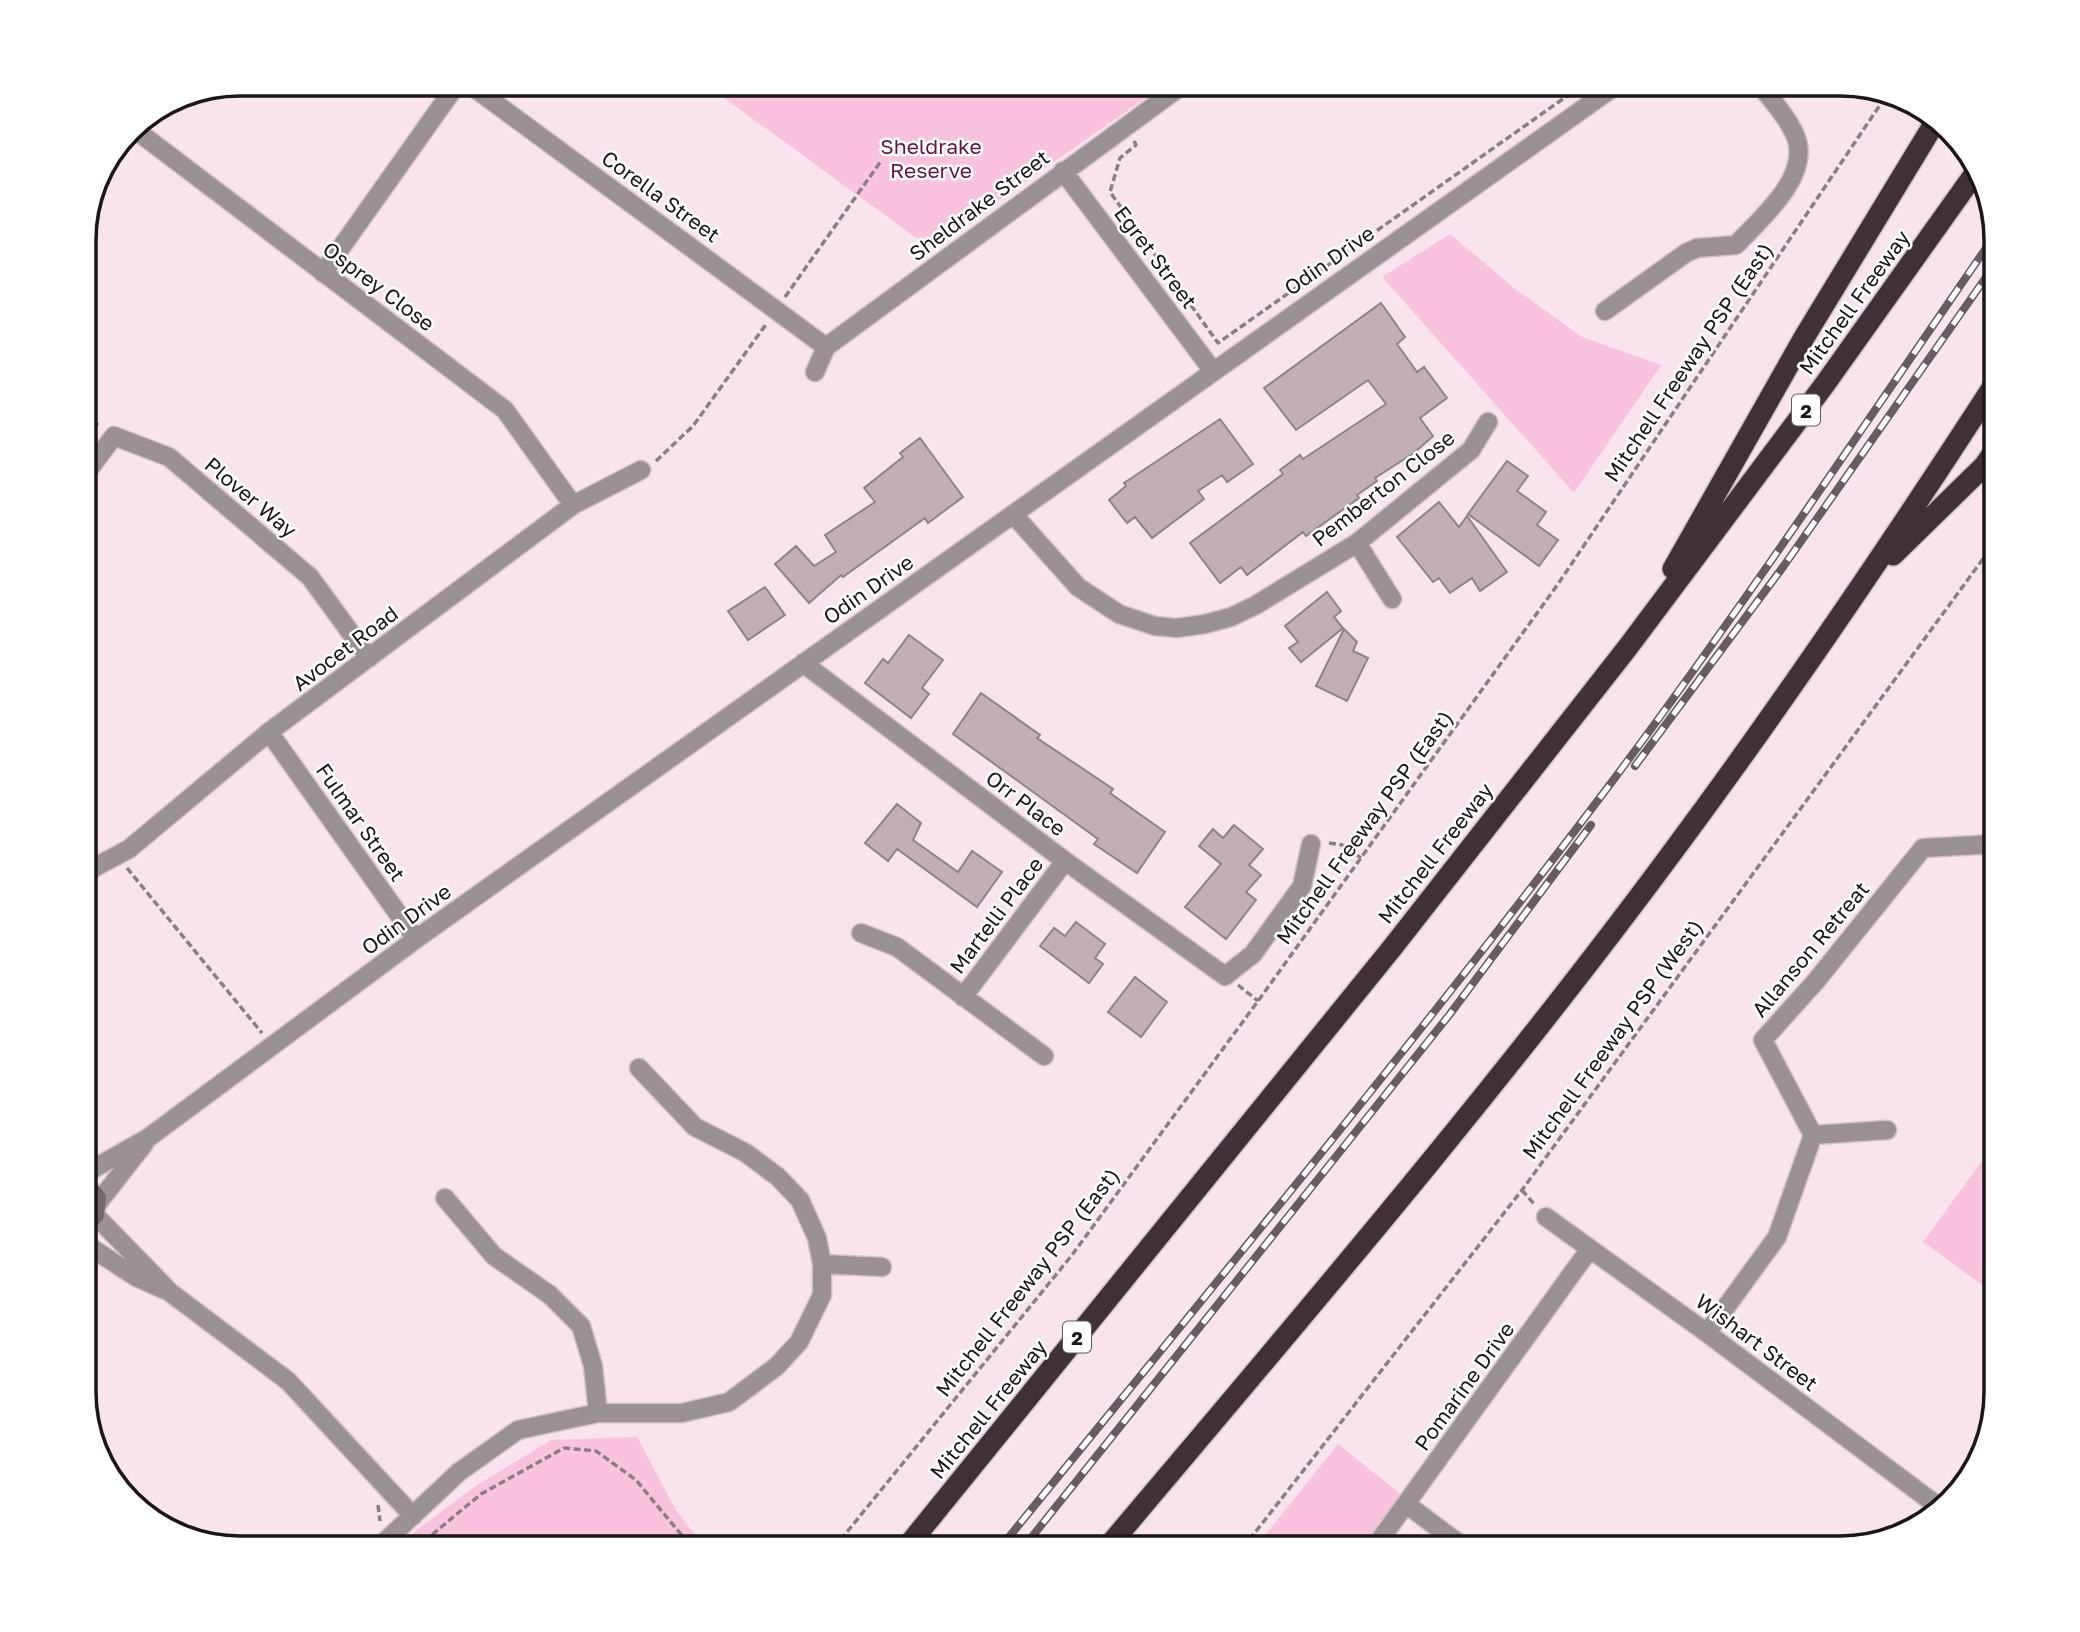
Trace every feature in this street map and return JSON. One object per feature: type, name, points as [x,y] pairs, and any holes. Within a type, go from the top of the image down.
[{"type":"highway","points":[[1628,647],[1805,336],[1931,129]]},
{"type":"highway","name":"Mitchell Freeway","points":[[916,1536],[1392,948],[1628,647],[1825,384],[1970,180]]},
{"type":"highway","points":[[1117,1536],[1490,1089],[1674,850],[1861,587],[1984,400]]},
{"type":"highway","points":[[1861,587],[1984,466]]},
{"type":"street","points":[[323,273],[448,96]]},
{"type":"street","name":"Corella Street","points":[[485,96],[826,347]]},
{"type":"street","name":"Sheldrake Street","points":[[815,372],[826,347],[1167,96]]},
{"type":"street","name":"Odin Drive","points":[[97,1167],[148,1138],[416,939],[1601,96]]},
{"type":"street","points":[[1605,311],[1686,253],[1697,248],[1736,246],[1788,183],[1796,166],[1798,146],[1789,124],[1768,96]]},
{"type":"street","name":"Osprey Close","points":[[142,135],[506,410],[573,505]]},
{"type":"street","name":"Egret Street","points":[[1063,171],[1213,371]]},
{"type":"street","name":"Pemberton Close","points":[[1013,514],[1065,573],[1095,600],[1136,621],[1166,627],[1205,624],[1231,617],[1357,543],[1471,450],[1488,422]]},
{"type":"street","name":"Plover Way","points":[[97,459],[114,436],[169,457],[310,577],[369,658]]},
{"type":"street","name":"Avocet Road","points":[[97,866],[119,854],[269,732],[573,505],[641,470]]},
{"type":"street","points":[[1357,543],[1392,599]]},
{"type":"street","name":"Orr Place","points":[[803,663],[1065,861],[1225,975]]},
{"type":"street","name":"Fulmar Street","points":[[269,732],[416,939]]},
{"type":"street","name":"Allanson Retreat","points":[[1812,1135],[1763,1040],[1816,981],[1923,848],[1984,845]]},
{"type":"street","points":[[1225,975],[1252,954],[1302,886],[1310,846]]},
{"type":"street","name":"Martelli Place","points":[[963,997],[1065,861]]},
{"type":"street","name":"Martelli Place","points":[[861,933],[897,947],[1044,1056]]},
{"type":"street","points":[[391,1536],[459,1472],[518,1430],[598,1413],[682,1413],[729,1402],[777,1366],[799,1342],[822,1295],[822,1264],[817,1238],[800,1200],[778,1177],[746,1153],[695,1127],[639,1068]]},
{"type":"street","points":[[1707,1332],[1777,1237],[1812,1135],[1887,1130]]},
{"type":"street","name":"Odin Drive","points":[[97,1207],[148,1138]]},
{"type":"street","points":[[445,1198],[494,1256],[550,1295],[581,1326],[593,1366],[598,1413]]},
{"type":"street","name":"Wishart Street","points":[[1546,1217],[1707,1332],[1932,1502]]},
{"type":"street","points":[[97,1219],[171,1293],[288,1381],[413,1516]]},
{"type":"street","name":"Pomarine Drive","points":[[1383,1536],[1590,1250]]},
{"type":"street","points":[[97,1252],[135,1276],[171,1293]]},
{"type":"street","points":[[822,1264],[881,1267]]},
{"type":"street","points":[[1406,1504],[1449,1536]]},
{"type":"path","points":[[1124,126],[1136,145],[1120,158],[1110,192],[1218,343],[1567,96]]},
{"type":"path","name":"Mitchell Freeway PSP (East)","points":[[844,1536],[1072,1255],[1258,1001],[1558,584],[1881,103]]},
{"type":"path","points":[[783,299],[881,161]]},
{"type":"path","points":[[641,470],[663,456],[693,426],[770,318]]},
{"type":"path","name":"Mitchell Freeway PSP (West)","points":[[1252,1536],[1522,1190],[1984,557]]},
{"type":"path","points":[[1310,846],[1335,843],[1361,858]]},
{"type":"path","points":[[119,854],[272,1046]]},
{"type":"path","points":[[1225,975],[1258,1001]]},
{"type":"path","points":[[430,1536],[481,1494],[564,1448],[596,1451],[636,1480],[682,1536]]},
{"type":"path","points":[[373,1497],[380,1510],[379,1536]]},
{"type":"green space","name":"Sheldrake Reserve","points":[[721,96],[1149,96],[930,248]]},
{"type":"green space","points":[[1450,234],[1514,288],[1582,337],[1661,365],[1574,493],[1382,277]]},
{"type":"green space","points":[[1984,1158],[1984,1286],[1923,1242]]},
{"type":"green space","points":[[637,1437],[676,1510],[696,1536],[411,1536],[474,1487],[551,1440]]},
{"type":"green space","points":[[1338,1444],[1402,1495],[1370,1536],[1265,1536]]},
{"type":"building","points":[[1381,303],[1405,337],[1397,344],[1417,372],[1424,367],[1447,398],[1420,418],[1433,436],[1414,453],[1375,478],[1377,481],[1357,495],[1359,498],[1306,536],[1303,532],[1247,575],[1241,567],[1220,583],[1190,543],[1283,474],[1280,470],[1300,455],[1303,459],[1386,404],[1368,380],[1296,430],[1264,388]]},
{"type":"building","points":[[1220,419],[1253,464],[1227,482],[1222,475],[1198,491],[1204,499],[1152,538],[1135,517],[1127,523],[1109,500],[1126,486],[1124,483]]},
{"type":"building","points":[[920,438],[963,497],[928,523],[925,518],[843,577],[841,575],[809,603],[775,564],[796,546],[814,566],[836,552],[825,535],[875,502],[864,488],[903,457],[900,453]]},
{"type":"building","points":[[1507,461],[1528,476],[1517,491],[1546,512],[1537,525],[1558,540],[1539,566],[1468,514]]},
{"type":"building","points":[[1439,502],[1459,527],[1467,516],[1507,572],[1480,591],[1472,578],[1450,593],[1439,578],[1433,582],[1397,537]]},
{"type":"building","points":[[765,587],[785,615],[748,640],[728,611]]},
{"type":"building","points":[[1327,592],[1341,611],[1334,617],[1343,628],[1301,662],[1289,648],[1298,642],[1285,626]]},
{"type":"building","points":[[1344,629],[1357,642],[1353,651],[1368,658],[1347,701],[1316,686]]},
{"type":"building","points":[[909,635],[943,660],[922,688],[929,694],[911,718],[865,683],[883,659],[888,663]]},
{"type":"building","points":[[981,693],[1040,735],[1037,738],[1113,789],[1110,793],[1165,832],[1137,873],[1094,844],[1098,839],[953,734]]},
{"type":"building","points":[[897,804],[921,823],[913,840],[958,872],[972,851],[1002,872],[977,907],[897,849],[888,861],[865,843]]},
{"type":"building","points":[[1234,825],[1263,849],[1249,865],[1261,875],[1246,892],[1256,900],[1226,939],[1185,907],[1221,864],[1199,846],[1213,829],[1223,838]]},
{"type":"building","points":[[1076,922],[1105,944],[1095,958],[1103,964],[1089,983],[1040,946],[1054,928],[1065,936]]},
{"type":"building","points":[[1135,977],[1167,1002],[1141,1037],[1108,1012]]},
{"type":"railway","points":[[1010,1536],[1382,1078],[1605,791],[1754,585],[1984,251]]},
{"type":"railway","points":[[1635,766],[1783,567],[1984,280]]},
{"type":"railway","points":[[1033,1536],[1450,1014],[1591,825]]}]
